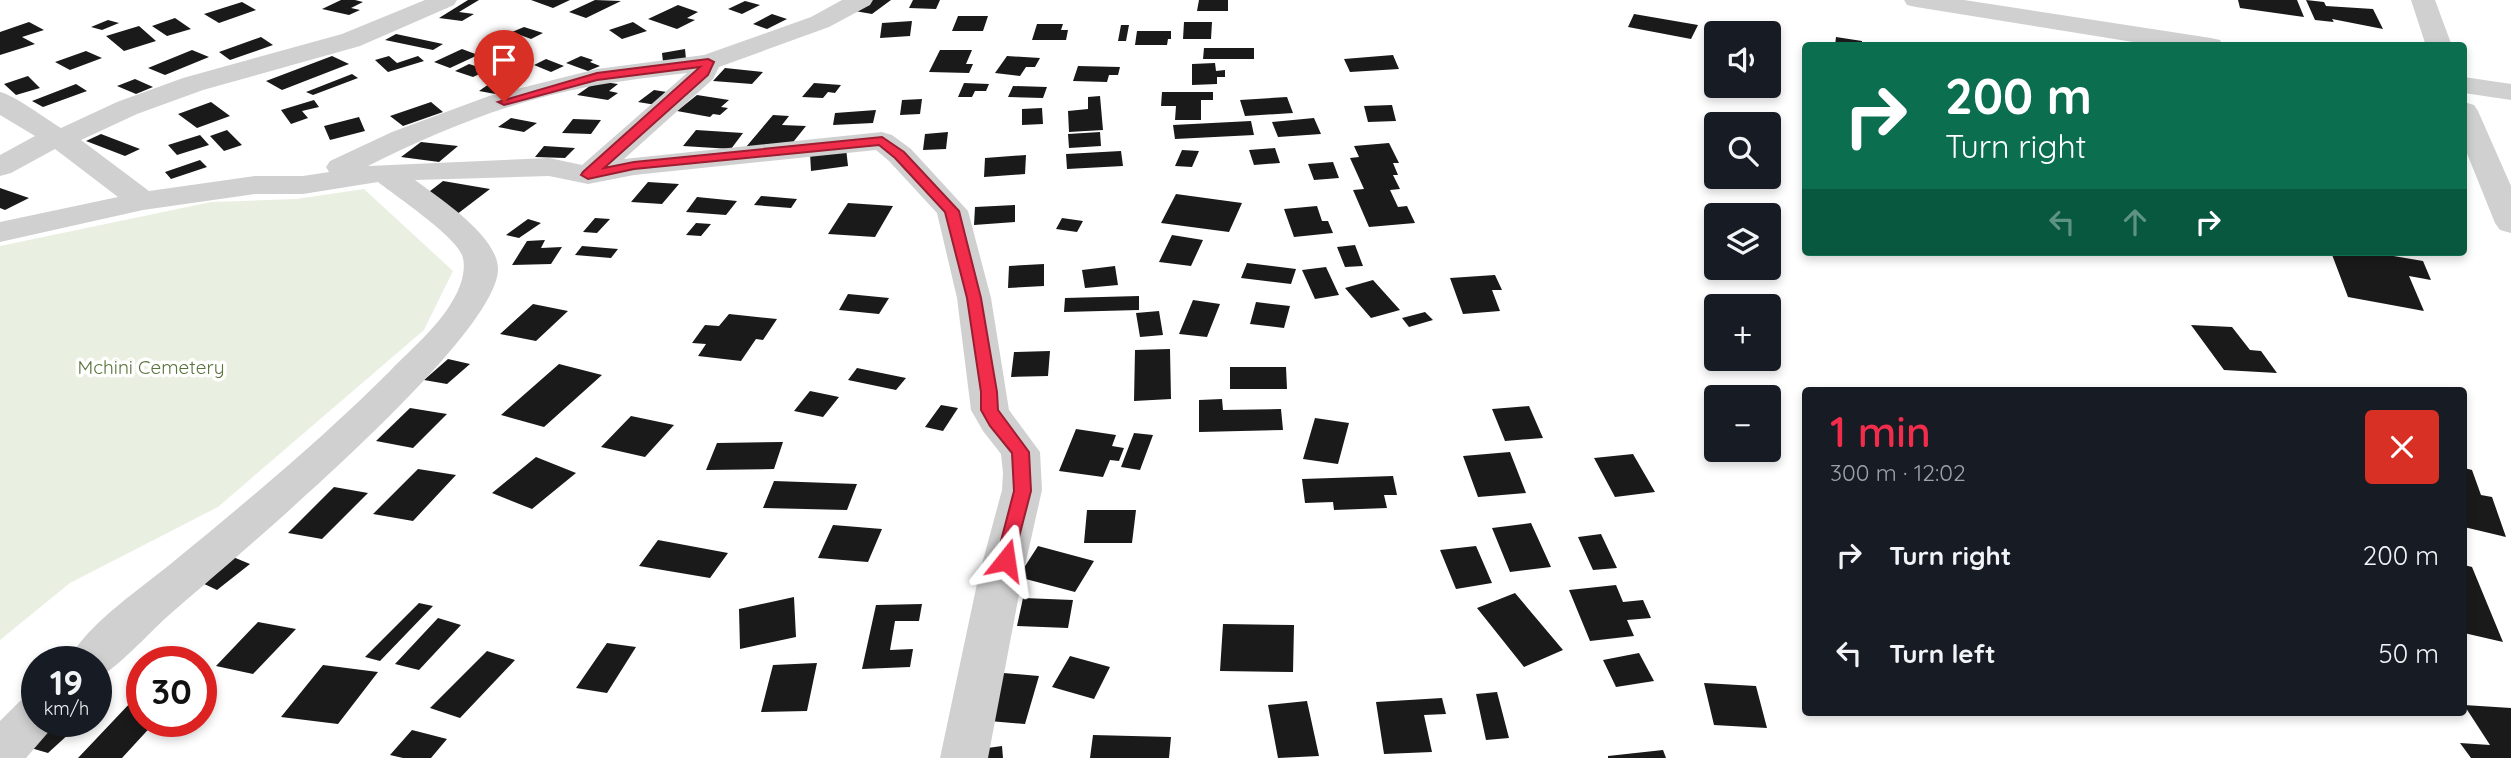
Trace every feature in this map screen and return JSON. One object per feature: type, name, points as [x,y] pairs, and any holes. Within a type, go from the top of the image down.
[{"type":"street","points":[[0,167],[40,144],[60,139],[127,108],[182,88],[351,40],[445,0]]},
{"type":"street","points":[[303,185],[377,149],[504,102],[597,77],[708,62],[820,22],[861,0]]},
{"type":"street","points":[[1916,0],[2185,42]]},
{"type":"street","points":[[2423,0],[2438,42]]},
{"type":"street","points":[[588,175],[704,72],[708,62]]},
{"type":"street","points":[[2467,85],[2511,92]]},
{"type":"street","points":[[0,100],[12,111],[60,139],[143,201]]},
{"type":"street","points":[[2467,118],[2511,223]]},
{"type":"street","points":[[0,232],[143,201],[255,185],[303,185],[384,172],[549,167],[588,175],[634,166],[882,141],[900,155],[909,168],[952,211],[974,298],[989,392],[989,410],[1020,452],[1023,473],[1022,491],[1000,579],[964,758]]},
{"type":"street","points":[[106,646],[390,394],[439,342],[474,296],[482,275],[477,251],[455,229],[384,172]]},
{"type":"street","points":[[0,752],[21,731]]},
{"type":"green space","name":"Mchini Cemetery","points":[[364,189],[453,271],[424,330],[218,507],[70,583],[0,640],[0,246],[211,202],[296,199]]},
{"type":"building","points":[[341,0],[363,2],[351,8],[360,10],[349,15],[322,9]]},
{"type":"building","points":[[468,0],[479,0],[459,12],[474,14],[462,21],[439,18]]},
{"type":"building","points":[[531,0],[570,0],[553,8]]},
{"type":"building","points":[[595,0],[621,1],[586,18],[569,12]]},
{"type":"building","points":[[863,0],[891,0],[872,14],[849,10]]},
{"type":"building","points":[[913,0],[940,0],[936,9],[909,8]]},
{"type":"building","points":[[1199,0],[1228,0],[1228,11],[1197,11]]},
{"type":"building","points":[[2238,0],[2297,0],[2304,17],[2240,8]]},
{"type":"building","points":[[2306,0],[2324,2],[2326,6],[2373,9],[2383,29],[2332,19],[2334,22],[2315,20]]},
{"type":"building","points":[[745,1],[760,5],[742,14],[728,9]]},
{"type":"building","points":[[242,2],[256,10],[219,23],[204,14]]},
{"type":"building","points":[[678,5],[698,12],[687,18],[695,20],[677,29],[648,19]]},
{"type":"building","points":[[772,14],[787,19],[767,29],[753,24]]},
{"type":"building","points":[[1634,14],[1698,25],[1691,39],[1628,27]]},
{"type":"building","points":[[958,16],[988,16],[983,31],[952,31]]},
{"type":"building","points":[[175,18],[191,29],[167,36],[152,26]]},
{"type":"building","points":[[108,20],[119,23],[102,30],[91,27]]},
{"type":"building","points":[[912,21],[910,36],[880,38],[882,23]]},
{"type":"building","points":[[29,22],[44,30],[22,37],[35,44],[0,55],[0,32]]},
{"type":"building","points":[[633,22],[647,31],[622,39],[609,30]]},
{"type":"building","points":[[1184,22],[1212,22],[1211,39],[1183,39]]},
{"type":"building","points":[[1037,24],[1063,24],[1061,30],[1068,30],[1066,40],[1032,40]]},
{"type":"building","points":[[1121,25],[1129,25],[1126,41],[1118,41]]},
{"type":"building","points":[[139,26],[156,41],[124,51],[106,36]]},
{"type":"building","points":[[524,27],[543,33],[531,39],[512,32]]},
{"type":"building","points":[[1137,31],[1171,31],[1171,39],[1168,39],[1167,45],[1135,45]]},
{"type":"building","points":[[396,34],[443,44],[433,50],[385,40]]},
{"type":"building","points":[[261,37],[273,45],[230,60],[219,52]]},
{"type":"building","points":[[1836,37],[1862,41],[1862,42],[1835,42]]},
{"type":"building","points":[[1204,48],[1254,48],[1254,59],[1203,59]]},
{"type":"building","points":[[462,49],[478,55],[450,68],[434,62]]},
{"type":"building","points":[[685,49],[686,59],[663,62],[662,53]]},
{"type":"building","points":[[192,50],[209,57],[165,75],[148,68]]},
{"type":"building","points":[[940,50],[972,50],[966,64],[973,64],[969,73],[929,72]]},
{"type":"building","points":[[86,51],[102,58],[70,70],[55,62]]},
{"type":"building","points":[[1393,55],[1399,69],[1350,72],[1344,59]]},
{"type":"building","points":[[332,56],[349,64],[282,90],[266,81]]},
{"type":"building","points":[[389,56],[397,63],[418,56],[424,61],[388,72],[375,60]]},
{"type":"building","points":[[581,56],[600,66],[588,71],[566,63]]},
{"type":"building","points":[[1007,56],[1040,58],[1035,67],[1026,67],[1020,76],[995,73]]},
{"type":"building","points":[[546,59],[564,66],[551,72],[534,65]]},
{"type":"building","points":[[1215,63],[1216,71],[1225,70],[1225,77],[1217,77],[1217,84],[1192,85],[1192,64]]},
{"type":"building","points":[[469,64],[488,70],[473,77],[455,71]]},
{"type":"building","points":[[1078,66],[1120,67],[1118,75],[1109,75],[1107,82],[1073,81]]},
{"type":"building","points":[[514,68],[531,71],[513,83],[495,80]]},
{"type":"building","points":[[725,68],[763,72],[752,84],[713,81]]},
{"type":"building","points":[[352,74],[358,78],[313,95],[306,92]]},
{"type":"building","points":[[28,76],[40,88],[16,95],[4,84]]},
{"type":"building","points":[[135,79],[153,87],[136,94],[117,86]]},
{"type":"building","points":[[597,81],[618,84],[609,91],[618,93],[608,100],[577,95]]},
{"type":"building","points":[[814,83],[841,85],[835,93],[828,92],[823,98],[802,97]]},
{"type":"building","points":[[964,83],[989,84],[986,91],[975,91],[972,97],[958,97]]},
{"type":"building","points":[[76,84],[87,91],[43,107],[32,101]]},
{"type":"building","points":[[489,84],[511,88],[501,95],[479,91]]},
{"type":"building","points":[[1013,86],[1047,87],[1043,98],[1008,97]]},
{"type":"building","points":[[654,90],[673,93],[656,105],[638,102]]},
{"type":"building","points":[[1162,92],[1213,92],[1213,100],[1201,100],[1201,120],[1175,120],[1176,106],[1161,106]]},
{"type":"building","points":[[697,95],[729,100],[721,107],[728,108],[720,115],[713,114],[710,117],[677,111]]},
{"type":"building","points":[[1100,96],[1103,130],[1069,132],[1068,111],[1088,109],[1088,97]]},
{"type":"building","points":[[1287,97],[1293,113],[1245,116],[1240,100]]},
{"type":"building","points":[[922,99],[920,114],[900,115],[902,100]]},
{"type":"building","points":[[314,100],[319,107],[302,111],[308,118],[291,124],[281,110]]},
{"type":"building","points":[[211,102],[230,116],[197,128],[178,114]]},
{"type":"building","points":[[431,102],[443,112],[403,126],[390,116]]},
{"type":"building","points":[[1392,105],[1396,121],[1368,122],[1364,106]]},
{"type":"building","points":[[1042,108],[1043,124],[1022,125],[1022,109]]},
{"type":"building","points":[[876,110],[873,123],[833,125],[835,113]]},
{"type":"building","points":[[773,115],[789,116],[782,125],[806,126],[790,146],[746,147]]},
{"type":"building","points":[[359,117],[365,131],[330,140],[324,126]]},
{"type":"building","points":[[511,118],[537,123],[524,132],[498,127]]},
{"type":"building","points":[[1314,118],[1321,134],[1278,137],[1272,122]]},
{"type":"building","points":[[573,119],[601,120],[591,134],[562,133]]},
{"type":"building","points":[[1251,121],[1254,135],[1175,139],[1173,125]]},
{"type":"building","points":[[227,130],[242,145],[224,151],[210,136]]},
{"type":"building","points":[[696,130],[743,133],[731,149],[683,146]]},
{"type":"building","points":[[948,132],[946,149],[923,150],[925,134]]},
{"type":"building","points":[[1100,132],[1101,146],[1069,148],[1068,134]]},
{"type":"building","points":[[101,134],[140,149],[125,156],[86,141]]},
{"type":"building","points":[[200,135],[209,145],[177,155],[168,145]]},
{"type":"building","points":[[421,142],[458,146],[439,162],[401,157]]},
{"type":"building","points":[[1389,143],[1399,163],[1393,163],[1398,175],[1393,175],[1400,189],[1390,190],[1398,207],[1407,206],[1415,223],[1369,227],[1353,190],[1364,189],[1350,158],[1359,157],[1354,146]]},
{"type":"building","points":[[544,146],[575,148],[565,158],[535,157]]},
{"type":"building","points":[[846,148],[848,166],[811,171],[810,153]]},
{"type":"building","points":[[1275,148],[1280,163],[1254,165],[1249,150]]},
{"type":"building","points":[[1182,150],[1199,151],[1192,167],[1175,166]]},
{"type":"building","points":[[1121,151],[1123,166],[1067,169],[1066,154]]},
{"type":"building","points":[[1026,155],[1025,174],[984,177],[985,158]]},
{"type":"building","points":[[200,160],[207,167],[171,179],[165,172]]},
{"type":"building","points":[[1333,162],[1339,178],[1314,180],[1308,164]]},
{"type":"building","points":[[443,181],[490,189],[452,218],[416,202]]},
{"type":"building","points":[[648,182],[679,184],[662,204],[631,202]]},
{"type":"building","points":[[0,188],[29,198],[5,210],[0,208]]},
{"type":"building","points":[[1176,194],[1242,203],[1229,232],[1161,223]]},
{"type":"building","points":[[761,196],[797,199],[791,208],[754,205]]},
{"type":"building","points":[[697,197],[737,201],[726,215],[686,212]]},
{"type":"building","points":[[848,203],[893,206],[875,237],[828,234]]},
{"type":"building","points":[[1015,205],[1015,222],[974,225],[975,207]]},
{"type":"building","points":[[1317,206],[1322,221],[1328,221],[1333,233],[1294,237],[1284,209]]},
{"type":"building","points":[[595,218],[610,219],[597,233],[583,232]]},
{"type":"building","points":[[1062,218],[1083,221],[1077,232],[1056,229]]},
{"type":"building","points":[[528,219],[541,223],[519,238],[506,235]]},
{"type":"building","points":[[696,223],[711,224],[701,236],[686,235]]},
{"type":"building","points":[[1172,235],[1203,240],[1191,266],[1159,262]]},
{"type":"building","points":[[545,240],[541,248],[562,247],[551,264],[512,265],[527,241]]},
{"type":"building","points":[[1355,245],[1363,266],[1345,267],[1337,247]]},
{"type":"building","points":[[582,246],[618,249],[611,258],[575,255]]},
{"type":"building","points":[[2333,256],[2394,256],[2423,261],[2431,280],[2409,276],[2424,311],[2348,297]]},
{"type":"building","points":[[1247,263],[1296,269],[1291,284],[1241,278]]},
{"type":"building","points":[[1044,264],[1044,286],[1008,288],[1009,266]]},
{"type":"building","points":[[1115,266],[1118,285],[1085,288],[1082,270]]},
{"type":"building","points":[[1326,267],[1339,295],[1315,299],[1302,270]]},
{"type":"building","points":[[1495,275],[1502,290],[1492,290],[1500,311],[1463,314],[1450,278]]},
{"type":"building","points":[[1373,280],[1400,310],[1371,318],[1345,288]]},
{"type":"building","points":[[848,294],[889,298],[879,314],[839,310]]},
{"type":"building","points":[[1139,296],[1139,310],[1064,312],[1065,298]]},
{"type":"building","points":[[1193,300],[1220,304],[1207,337],[1179,334]]},
{"type":"building","points":[[1256,302],[1290,306],[1284,328],[1250,324]]},
{"type":"building","points":[[533,304],[568,311],[536,341],[500,334]]},
{"type":"building","points":[[1159,311],[1163,335],[1140,337],[1136,313]]},
{"type":"building","points":[[1425,312],[1433,320],[1409,327],[1402,318]]},
{"type":"building","points":[[729,314],[777,319],[763,340],[756,339],[741,361],[698,356],[706,344],[692,343],[705,325],[719,326]]},
{"type":"building","points":[[2191,325],[2232,327],[2250,350],[2261,351],[2277,373],[2224,370]]},
{"type":"building","points":[[1170,349],[1171,399],[1134,401],[1135,350]]},
{"type":"building","points":[[1050,351],[1048,376],[1011,377],[1014,352]]},
{"type":"building","points":[[448,359],[470,364],[447,384],[424,380]]},
{"type":"building","points":[[559,364],[602,375],[544,427],[501,415]]},
{"type":"building","points":[[1230,367],[1286,367],[1287,389],[1230,389]]},
{"type":"building","points":[[857,368],[906,378],[896,390],[848,380]]},
{"type":"building","points":[[810,391],[839,397],[823,417],[794,411]]},
{"type":"building","points":[[1222,399],[1223,410],[1281,409],[1283,430],[1199,432],[1199,400]]},
{"type":"building","points":[[941,405],[958,408],[943,431],[925,427]]},
{"type":"building","points":[[1529,406],[1543,438],[1505,441],[1492,409]]},
{"type":"building","points":[[410,408],[447,414],[413,448],[376,441]]},
{"type":"building","points":[[631,416],[674,425],[645,457],[601,447]]},
{"type":"building","points":[[1315,418],[1349,423],[1338,464],[1303,459]]},
{"type":"building","points":[[1076,429],[1116,435],[1112,446],[1124,448],[1119,461],[1110,460],[1103,477],[1059,471]]},
{"type":"building","points":[[1134,433],[1153,435],[1140,470],[1121,467]]},
{"type":"building","points":[[783,442],[774,469],[706,470],[717,443]]},
{"type":"building","points":[[1510,452],[1526,493],[1478,497],[1463,456]]},
{"type":"building","points":[[1633,454],[1655,492],[1615,497],[1594,458]]},
{"type":"building","points":[[536,457],[576,473],[532,509],[492,493]]},
{"type":"building","points":[[418,469],[456,475],[413,521],[373,514]]},
{"type":"building","points":[[2467,469],[2472,470],[2481,495],[2492,497],[2506,537],[2467,528]]},
{"type":"building","points":[[1393,476],[1397,495],[1384,495],[1387,508],[1334,510],[1333,502],[1305,503],[1302,479]]},
{"type":"building","points":[[774,481],[857,484],[847,510],[763,508]]},
{"type":"building","points":[[334,487],[368,493],[322,539],[288,533]]},
{"type":"building","points":[[1087,510],[1136,510],[1132,543],[1084,543]]},
{"type":"building","points":[[1531,523],[1551,567],[1510,572],[1492,528]]},
{"type":"building","points":[[833,525],[882,529],[868,562],[818,558]]},
{"type":"building","points":[[1601,534],[1617,568],[1593,570],[1578,537]]},
{"type":"building","points":[[658,540],[728,553],[710,578],[639,566]]},
{"type":"building","points":[[1038,546],[1094,561],[1075,592],[1018,577]]},
{"type":"building","points":[[1476,546],[1492,583],[1456,589],[1440,550]]},
{"type":"building","points":[[233,557],[250,564],[217,590],[200,582]]},
{"type":"building","points":[[2467,566],[2472,567],[2503,642],[2467,634]]},
{"type":"building","points":[[1616,585],[1623,602],[1643,600],[1651,618],[1627,620],[1634,636],[1590,641],[1569,590]]},
{"type":"building","points":[[1515,593],[1563,650],[1524,667],[1477,608]]},
{"type":"building","points":[[794,597],[796,637],[740,649],[739,609]]},
{"type":"building","points":[[1023,598],[1073,600],[1068,628],[1017,626]]},
{"type":"building","points":[[419,603],[433,606],[380,661],[365,657]]},
{"type":"building","points":[[922,604],[919,621],[895,621],[890,650],[913,649],[910,667],[862,669],[876,605]]},
{"type":"building","points":[[438,618],[461,625],[419,670],[395,664]]},
{"type":"building","points":[[258,622],[296,629],[253,674],[217,665]]},
{"type":"building","points":[[1223,624],[1294,625],[1293,672],[1220,671]]},
{"type":"building","points":[[607,643],[636,647],[607,693],[576,688]]},
{"type":"building","points":[[487,651],[515,660],[460,718],[430,708]]},
{"type":"building","points":[[1639,653],[1654,681],[1616,687],[1603,660]]},
{"type":"building","points":[[1070,656],[1110,667],[1094,699],[1052,687]]},
{"type":"building","points":[[817,663],[807,711],[761,712],[773,665]]},
{"type":"building","points":[[323,665],[378,672],[338,724],[281,717]]},
{"type":"building","points":[[992,672],[1039,676],[1025,724],[978,720]]},
{"type":"building","points":[[1704,683],[1756,686],[1767,728],[1714,725]]},
{"type":"building","points":[[1497,692],[1509,738],[1486,740],[1476,694]]},
{"type":"building","points":[[1442,698],[1446,714],[1424,715],[1432,752],[1384,754],[1376,702]]},
{"type":"building","points":[[1307,701],[1319,756],[1278,758],[1268,705]]},
{"type":"building","points":[[2467,705],[2511,708],[2511,758],[2471,758],[2460,743],[2490,745],[2467,710]]},
{"type":"building","points":[[126,707],[126,737],[141,737],[122,758],[78,758],[98,737],[112,737],[112,722]]},
{"type":"building","points":[[412,730],[447,739],[431,758],[390,755]]},
{"type":"building","points":[[1093,735],[1171,737],[1169,758],[1090,758]]},
{"type":"building","points":[[34,737],[66,737],[48,753],[24,746]]},
{"type":"building","points":[[1002,746],[1003,758],[974,758],[973,750]]},
{"type":"building","points":[[1663,750],[1666,758],[1608,758],[1608,756]]},
{"type":"route","points":[[504,102],[597,77],[708,62],[704,72],[588,175],[634,166],[882,141],[900,155],[909,168],[941,197],[952,211],[974,298],[989,392],[989,410],[1020,452],[1022,491],[1006,560]]}]
